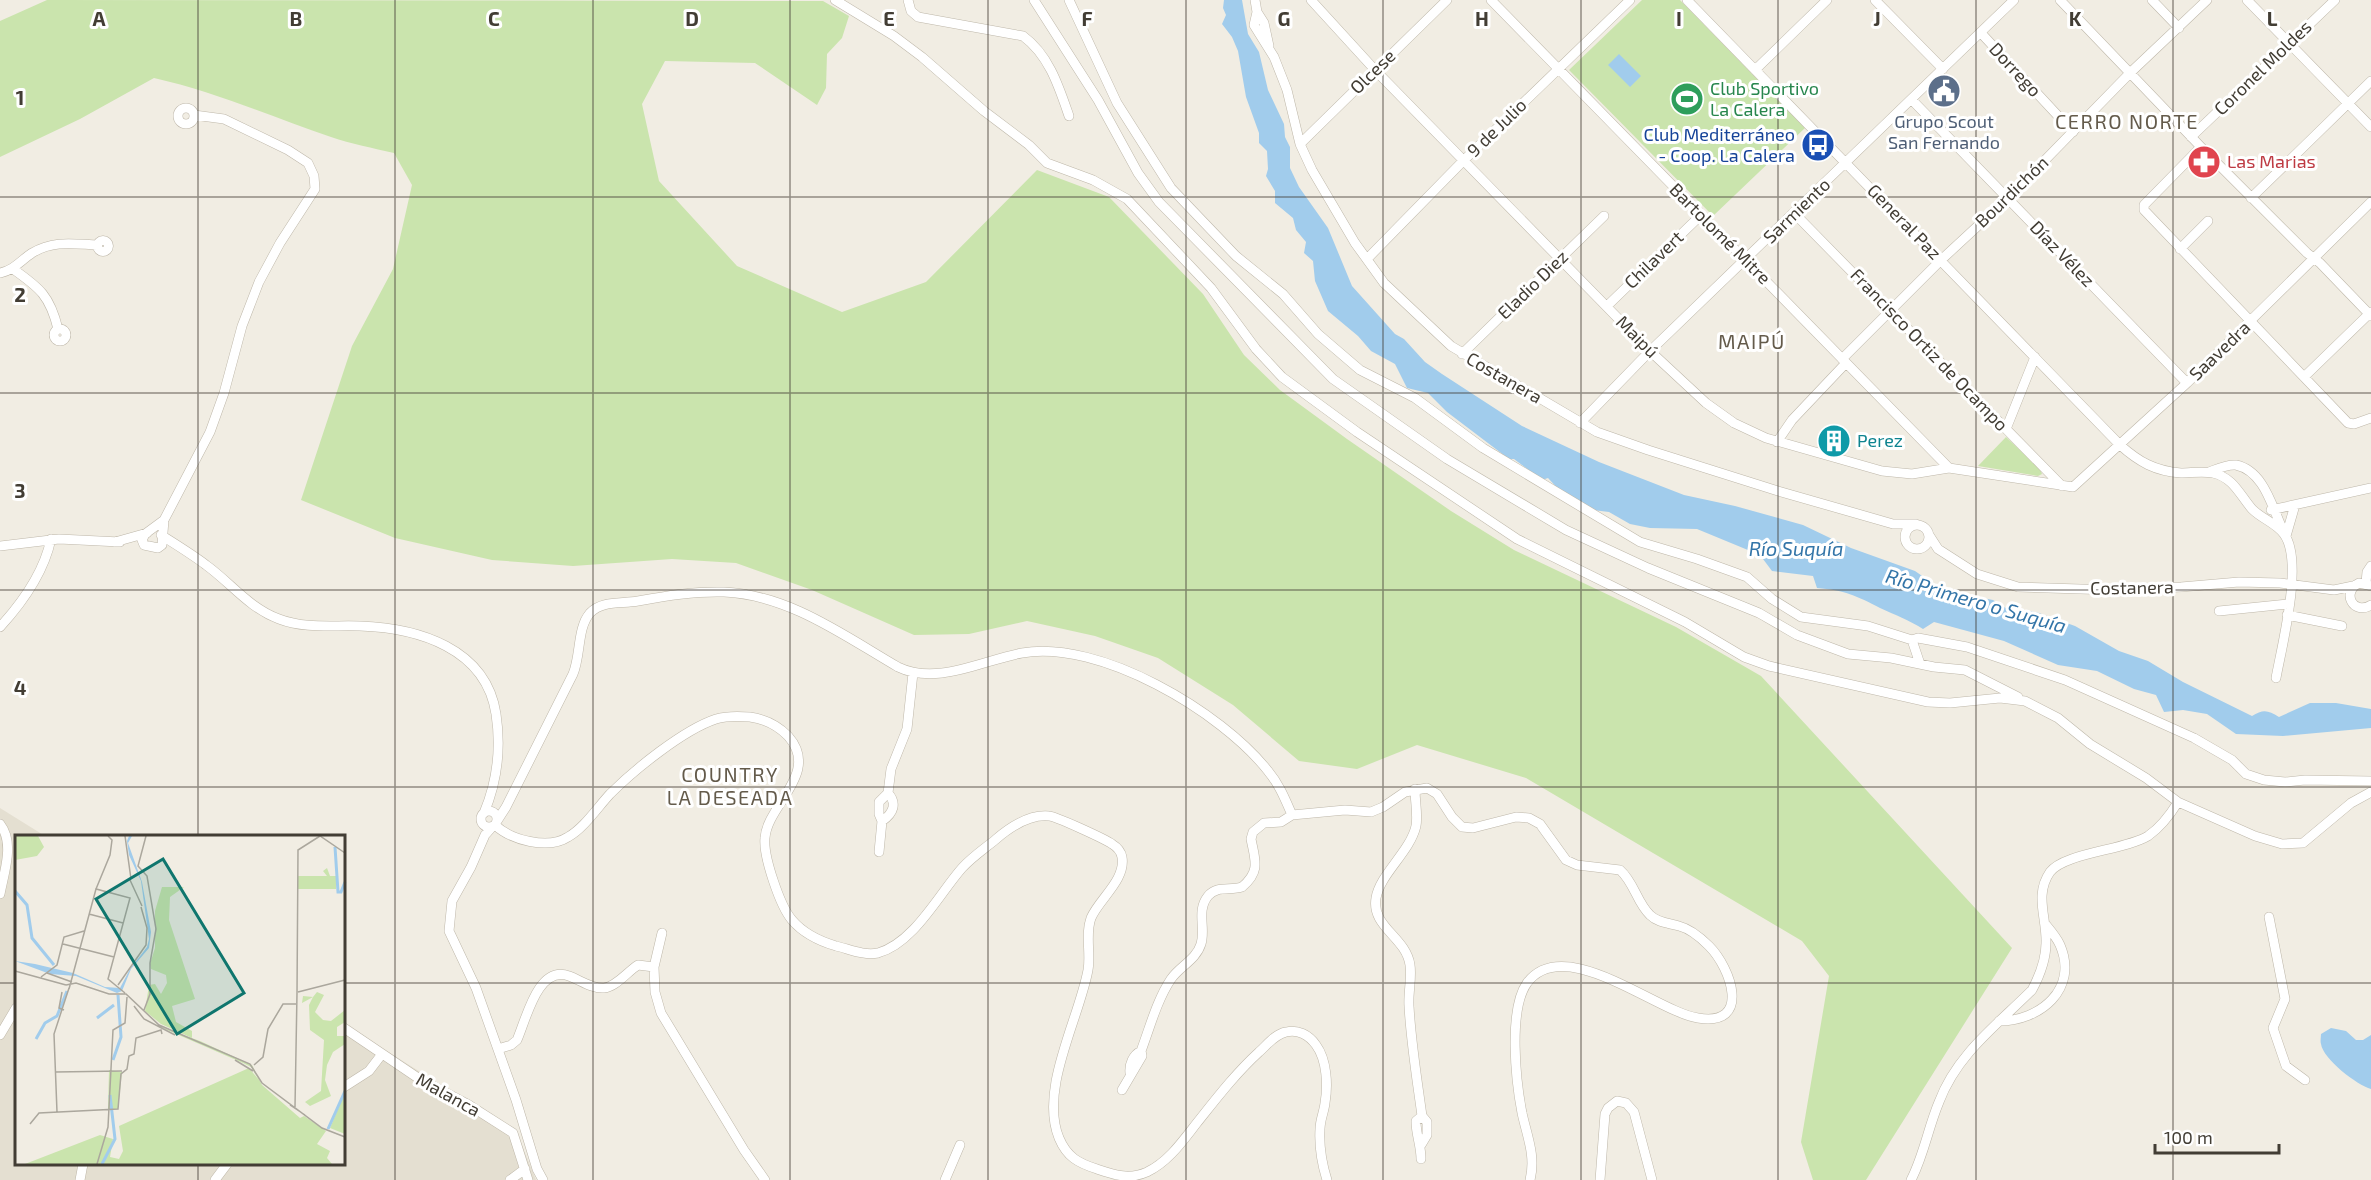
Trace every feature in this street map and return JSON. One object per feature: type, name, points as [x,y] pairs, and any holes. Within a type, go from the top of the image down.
[{"type":"street","points":[[835,0],[915,51],[984,111],[1024,141],[1047,163],[1094,180],[1127,199],[1212,288],[1256,349],[1282,377],[1357,432],[1517,539],[1684,622],[1744,657],[1769,666],[1928,702],[1950,703],[2000,698],[2025,701]]},
{"type":"street","points":[[908,0],[911,11],[918,17],[1023,36],[1031,42],[1057,79],[1069,116]]},
{"type":"street","points":[[1034,0],[1092,91],[1138,173],[1159,202],[1176,222],[1333,379],[1447,459],[1566,530],[1648,568],[1759,613],[1797,635],[1848,654],[1890,657],[1965,670],[2058,718],[2090,744],[2146,778],[2178,802],[2255,836],[2282,844],[2296,845],[2310,839],[2351,803],[2371,792]]},
{"type":"street","points":[[1069,0],[1117,103],[1171,188],[1236,256],[1283,294],[1318,334],[1360,370],[1414,398],[1483,448],[1640,542],[1747,577],[1772,599],[1802,617],[1868,626],[1912,640],[1918,638],[1967,646],[2065,680],[2194,738],[2232,760],[2246,774],[2264,780],[2285,782],[2371,781]]},
{"type":"street","name":"Costanera","points":[[1255,0],[1257,12],[1254,25],[1270,48],[1287,90],[1300,144],[1312,170],[1346,228],[1377,275],[1462,354],[1596,432],[1648,450],[1893,524],[1923,526],[1938,549],[1977,574],[2004,584],[2027,588],[2113,590],[2239,582],[2292,584],[2334,590],[2366,610],[2371,605]]},
{"type":"street","name":"Maipú","points":[[1311,0],[1375,70],[1650,351],[1722,415],[1750,432],[1777,442],[1866,467],[1903,474],[1949,468],[2062,487]]},
{"type":"street","name":"Olcese","points":[[1300,144],[1447,0]]},
{"type":"street","name":"Bartolomé Mitre","points":[[1491,0],[1949,468]]},
{"type":"street","name":"9 de Julio","points":[[1367,259],[1464,160],[1630,0]]},
{"type":"street","name":"General Paz","points":[[1687,0],[2137,460],[2151,467],[2181,473],[2209,472],[2236,465],[2246,470],[2263,486],[2286,536],[2294,566],[2276,678]]},
{"type":"street","points":[[1755,70],[1827,0]]},
{"type":"street","points":[[1875,0],[1943,69]]},
{"type":"street","name":"Sarmiento","points":[[1580,423],[1650,351],[1795,214],[2014,0]]},
{"type":"street","points":[[2060,0],[2251,198],[2370,314],[2304,377]]},
{"type":"street","points":[[2152,0],[2179,28]]},
{"type":"street","name":"Bourdichón","points":[[1777,442],[1792,420],[1891,311],[1941,260],[2008,198],[2131,72],[2207,0]]},
{"type":"street","points":[[2247,0],[2371,128]]},
{"type":"street","name":"Coronel Moldes","points":[[2191,137],[2335,0]]},
{"type":"street","name":"Dorrego","points":[[1981,33],[2073,132]]},
{"type":"street","points":[[2251,198],[2371,81]]},
{"type":"street","name":"Díaz Vélez","points":[[1912,100],[2187,383]]},
{"type":"street","points":[[159,548],[163,542],[164,520],[210,432],[224,393],[242,326],[260,282],[280,243],[315,189],[314,176],[308,164],[288,150],[224,119],[194,115]]},
{"type":"street","points":[[2201,147],[2143,208],[2348,423],[2354,424],[2371,418]]},
{"type":"street","name":"Saavedra","points":[[2062,487],[2068,488],[2076,485],[2120,445],[2187,383],[2371,202]]},
{"type":"street","name":"Francisco Ortiz de Ocampo","points":[[1795,214],[2062,487]]},
{"type":"street","name":"Chilavert","points":[[1606,306],[1701,215]]},
{"type":"street","name":"Eladio Diez","points":[[1462,354],[1604,216]]},
{"type":"street","points":[[2180,249],[2208,221]]},
{"type":"street","points":[[0,273],[13,269],[31,254],[57,243],[97,245]]},
{"type":"street","points":[[13,269],[35,284],[45,295],[52,308],[58,329]]},
{"type":"street","points":[[2006,429],[2035,357]]},
{"type":"street","points":[[2209,472],[2232,482],[2258,514],[2273,523],[2286,536],[2295,505]]},
{"type":"street","points":[[2258,514],[2371,488]]},
{"type":"street","points":[[144,545],[142,540],[145,534],[164,520]]},
{"type":"street","name":"Costanera","points":[[1893,524],[1913,548],[1938,549]]},
{"type":"street","points":[[1905,539],[1906,531],[1916,524]]},
{"type":"street","points":[[115,542],[152,532],[163,536],[205,564],[254,606],[281,620],[308,625],[363,626],[399,630],[433,639],[469,661],[484,682],[495,709],[498,750],[490,796],[493,818],[501,831],[536,842],[561,841],[577,830],[629,776],[682,737],[714,719],[737,716],[758,718],[785,733],[792,742],[797,757],[796,775],[770,824],[765,838],[766,852],[780,900],[793,921],[822,942],[867,954],[889,948],[906,936],[963,868],[1012,826],[1041,816],[1055,816],[1111,843],[1121,854],[1122,861],[1116,879],[1090,920],[1088,972],[1054,1094],[1054,1124],[1064,1150],[1076,1161],[1116,1176],[1134,1176],[1156,1167],[1176,1149],[1251,1059],[1279,1034],[1296,1031],[1309,1037],[1315,1043],[1323,1061],[1326,1098],[1320,1131],[1327,1180]]},
{"type":"street","points":[[1922,548],[1928,542],[1929,535]]},
{"type":"street","points":[[0,546],[51,540],[115,542],[171,548],[189,555]]},
{"type":"street","points":[[0,627],[23,599],[44,561],[51,540]]},
{"type":"street","points":[[2369,584],[2367,573],[2371,566]]},
{"type":"street","name":"Costanera","points":[[2334,590],[2359,583],[2369,584]]},
{"type":"street","points":[[2351,602],[2349,594],[2353,586]]},
{"type":"street","points":[[478,849],[481,824],[485,827],[506,807],[573,674],[585,622],[591,612],[600,606],[684,593],[722,592],[779,602],[800,610],[898,667],[914,673],[944,672],[1022,652],[1038,651],[1055,651],[1082,656],[1121,669],[1181,697],[1221,725],[1269,771],[1292,815]]},
{"type":"street","points":[[2219,610],[2288,604]]},
{"type":"street","points":[[2287,615],[2342,626]]},
{"type":"street","points":[[1912,640],[1920,664]]},
{"type":"street","points":[[888,793],[891,769],[907,729],[914,673]]},
{"type":"street","points":[[1122,1090],[1142,1056],[1141,1051],[1164,990],[1175,973],[1198,951],[1202,936],[1200,919],[1206,899],[1214,890],[1237,889],[1252,878],[1256,862],[1251,839],[1253,832],[1264,823],[1281,822],[1292,815],[1345,810],[1371,812],[1383,807],[1401,794],[1427,788],[1437,794],[1452,818],[1462,826],[1473,828],[1516,817],[1529,818],[1540,824],[1566,860],[1577,865],[1620,870],[1629,880],[1649,915],[1661,922],[1688,929],[1711,947],[1734,994],[1732,1006],[1724,1015],[1704,1019],[1685,1015],[1629,987],[1581,970],[1550,968],[1533,976],[1522,991],[1515,1042],[1522,1113],[1532,1153],[1530,1180]]},
{"type":"street","points":[[1415,789],[1416,826],[1410,841],[1376,897],[1376,913],[1382,924],[1406,950],[1410,965],[1409,1006],[1422,1116],[1416,1121],[1416,1136],[1421,1145],[1420,1159]]},
{"type":"street","points":[[879,852],[882,821],[878,806],[883,796],[888,793]]},
{"type":"street","points":[[882,821],[892,813],[894,805],[894,799],[888,793]]},
{"type":"street","points":[[1911,1180],[1922,1158],[1939,1101],[1948,1083],[1972,1046],[2032,990],[2041,972],[2046,943],[2043,921],[2043,885],[2052,869],[2063,862],[2148,836],[2163,824],[2178,802]]},
{"type":"street","points":[[493,818],[452,901],[449,931],[476,988],[516,1100],[537,1169],[543,1180]]},
{"type":"street","points":[[0,825],[5,831],[8,842],[0,894]]},
{"type":"street","points":[[2269,917],[2285,999],[2273,1028],[2286,1066],[2305,1080]]},
{"type":"street","points":[[1999,1021],[2025,1017],[2043,1007],[2056,997],[2063,984],[2064,968],[2060,945],[2043,921]]},
{"type":"street","points":[[662,933],[654,967],[655,992],[661,1013],[744,1150],[765,1180]]},
{"type":"street","points":[[498,1049],[511,1045],[516,1040],[535,995],[550,977],[563,974],[601,988],[613,985],[638,966],[654,967]]},
{"type":"street","points":[[0,1035],[15,1010]]},
{"type":"street","name":"Malanca","points":[[345,1029],[382,1054],[513,1133],[528,1180]]},
{"type":"street","points":[[345,1086],[369,1071],[382,1054]]},
{"type":"street","points":[[1600,1180],[1605,1114],[1608,1108],[1617,1101],[1626,1103],[1634,1112],[1652,1180]]},
{"type":"street","points":[[945,1180],[960,1145]]},
{"type":"street","points":[[80,1180],[83,1165]]},
{"type":"street","points":[[215,1180],[226,1165]]},
{"type":"street","points":[[510,1180],[525,1169]]},
{"type":"shaded area","points":[[0,808],[43,835],[15,835],[15,1165],[345,1165],[345,1025],[517,1133],[536,1180],[0,1180]]},
{"type":"green space","points":[[47,0],[823,1],[849,16],[842,38],[827,54],[826,88],[817,105],[755,63],[665,61],[642,104],[659,181],[737,266],[842,312],[926,282],[1037,170],[1109,197],[1203,294],[1244,355],[1280,390],[1451,511],[1514,550],[1676,627],[1761,676],[2012,948],[1866,1180],[1813,1180],[1801,1142],[1829,976],[1802,941],[1526,778],[1417,745],[1357,769],[1299,761],[1233,705],[1158,658],[1095,636],[1027,621],[969,634],[914,635],[812,590],[736,563],[672,559],[573,566],[492,560],[395,538],[301,500],[352,346],[393,269],[412,185],[394,153],[354,144],[222,98],[154,78],[80,119],[0,157],[0,21]]},
{"type":"green space","name":"Club Sportivo La Calera","points":[[1642,0],[1680,0],[1805,128],[1713,216],[1569,70]]},
{"type":"green space","points":[[2006,437],[2040,469],[2042,474],[2038,476],[1978,466]]},
{"type":"water","name":"Río Suquía","points":[[1224,0],[1242,0],[1248,34],[1259,52],[1268,90],[1284,124],[1285,137],[1290,147],[1290,168],[1299,187],[1328,228],[1352,286],[1395,334],[1404,339],[1425,362],[1522,426],[1599,462],[1684,495],[1735,506],[1803,525],[1851,548],[1915,571],[1951,596],[1972,596],[1993,600],[2009,610],[2036,612],[2075,626],[2119,651],[2148,661],[2183,682],[2252,716],[2266,711],[2279,717],[2310,703],[2336,703],[2371,709],[2371,728],[2283,736],[2236,734],[2207,714],[2183,710],[2164,712],[2156,695],[2134,689],[2097,671],[2058,665],[2004,641],[1934,622],[1923,629],[1857,597],[1835,590],[1817,588],[1813,576],[1772,571],[1760,555],[1697,529],[1650,528],[1630,524],[1609,512],[1593,510],[1562,493],[1548,478],[1542,480],[1514,459],[1509,459],[1447,412],[1428,393],[1407,388],[1395,364],[1371,351],[1358,336],[1328,311],[1315,281],[1313,261],[1304,253],[1306,242],[1296,230],[1293,218],[1275,203],[1275,191],[1266,176],[1267,151],[1259,143],[1259,133],[1246,97],[1238,51],[1232,37],[1222,24],[1226,15],[1223,8]]},
{"type":"water","points":[[1619,54],[1641,76],[1630,87],[1608,65]]},
{"type":"water","points":[[2331,1028],[2346,1031],[2356,1040],[2363,1040],[2371,1035],[2371,1089],[2342,1071],[2323,1050],[2321,1034]]},
{"type":"place","name":"Grupo Scout San Fernando","points":[[1944,91]]},
{"type":"place","name":"Club Sportivo La Calera","points":[[1687,99]]},
{"type":"place","name":"Club Mediterráneo - Coop. La Calera","points":[[1818,145]]},
{"type":"place","name":"Las Marias","points":[[2204,162]]},
{"type":"place","name":"Perez","points":[[1834,441]]},
{"type":"district","name":"CERRO NORTE","points":[[2127,122]]},
{"type":"district","name":"MAIPÚ","points":[[1752,342]]},
{"type":"district","name":"COUNTRY LA DESEADA","points":[[730,786]]},
{"type":"water label","name":"Río Primero o Suquía","points":[[1976,601]]}]
